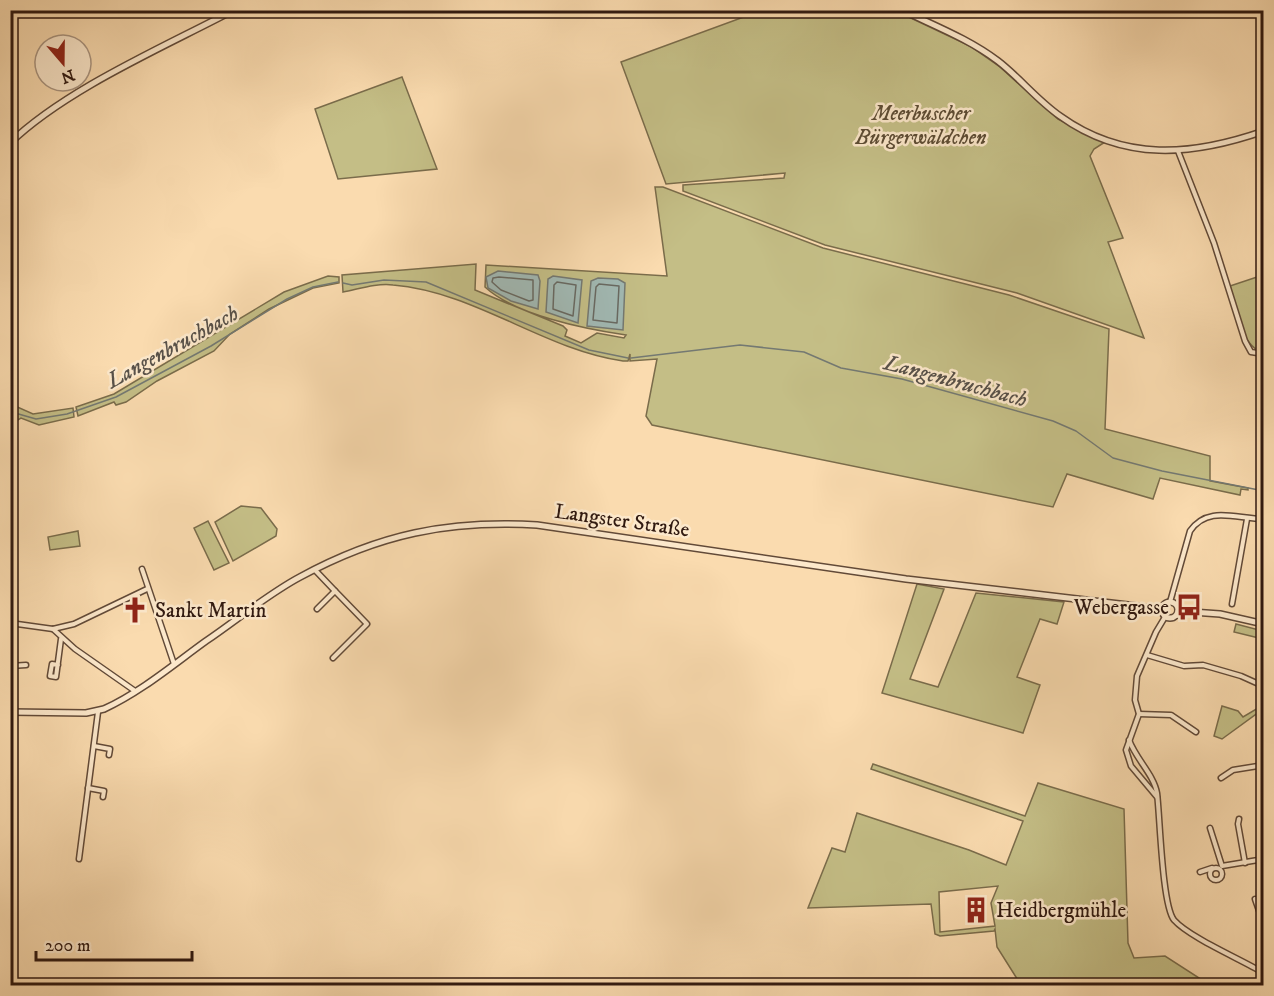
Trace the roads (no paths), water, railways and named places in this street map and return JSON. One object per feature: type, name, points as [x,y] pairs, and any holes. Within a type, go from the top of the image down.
[{"type":"street","points":[[10,143],[25,129],[71,98],[234,10]]},
{"type":"street","points":[[902,10],[974,45],[998,61],[1060,116],[1094,135],[1131,147],[1178,151],[1227,144],[1263,131]]},
{"type":"street","points":[[1178,151],[1214,243],[1245,341],[1251,352],[1263,354]]},
{"type":"street","points":[[1166,617],[1162,609],[1170,602],[1190,531],[1197,521],[1216,514],[1263,519]]},
{"type":"street","points":[[1232,604],[1247,519]]},
{"type":"street","name":"Langster Straße","points":[[10,712],[98,711],[135,691],[299,577],[368,545],[409,533],[456,525],[492,522],[537,525],[618,535],[929,583],[1162,609]]},
{"type":"street","points":[[142,569],[174,664]]},
{"type":"street","points":[[315,570],[367,624],[333,657]]},
{"type":"street","points":[[10,623],[53,629],[90,618],[147,589]]},
{"type":"street","points":[[317,609],[335,591]]},
{"type":"street","points":[[1170,602],[1176,604],[1179,610]]},
{"type":"street","points":[[1166,617],[1172,618],[1179,610]]},
{"type":"street","points":[[1179,610],[1220,614],[1263,624]]},
{"type":"street","points":[[1157,797],[1128,760],[1126,750],[1139,714],[1135,700],[1137,676],[1156,632],[1166,617]]},
{"type":"street","points":[[53,629],[61,638],[135,691]]},
{"type":"street","points":[[58,665],[61,638]]},
{"type":"street","points":[[1147,655],[1184,666],[1203,665],[1241,676],[1261,686]]},
{"type":"street","points":[[10,666],[26,665]]},
{"type":"street","points":[[79,859],[81,838],[85,832],[83,824],[98,711]]},
{"type":"street","points":[[1139,714],[1171,715],[1196,732]]},
{"type":"street","points":[[1129,741],[1134,755],[1151,777],[1157,797],[1164,883],[1171,915],[1187,930],[1263,971],[1260,978],[1263,985]]},
{"type":"street","points":[[93,746],[110,749],[109,755]]},
{"type":"street","points":[[1221,778],[1233,770],[1263,765]]},
{"type":"street","points":[[88,788],[104,791],[103,797]]},
{"type":"street","points":[[1262,816],[1263,833]]},
{"type":"street","points":[[1239,819],[1245,863]]},
{"type":"street","points":[[1210,828],[1222,866]]},
{"type":"street","points":[[1200,872],[1263,859]]},
{"type":"street","points":[[1256,899],[1263,925]]},
{"type":"water","points":[[498,271],[538,275],[540,281],[538,309],[511,301],[488,288],[486,277]]},
{"type":"water","points":[[553,276],[582,280],[578,323],[546,312],[548,279]]},
{"type":"water","points":[[598,278],[618,279],[625,283],[623,330],[587,326],[591,281]]},
{"type":"waterway","name":"Langenbruchbach","points":[[343,283],[352,285],[384,280],[426,282],[589,350],[628,358]]},
{"type":"waterway","name":"Langenbruchbach","points":[[15,413],[36,419],[67,414],[116,397],[211,346],[287,299],[313,287],[338,282]]},
{"type":"waterway","name":"Langenbruchbach","points":[[631,358],[740,345],[804,352],[841,368],[902,379],[1053,421],[1076,431],[1113,458],[1162,471],[1264,491]]},
{"type":"place","name":"Webergasse","points":[[1189,607]]},
{"type":"place","name":"Sankt Martin","points":[[135,610]]},
{"type":"place","name":"Heidbergmühle","points":[[976,910]]},
{"type":"park label","name":"Meerbuscher Bürgerwäldchen","points":[[921,125]]}]
